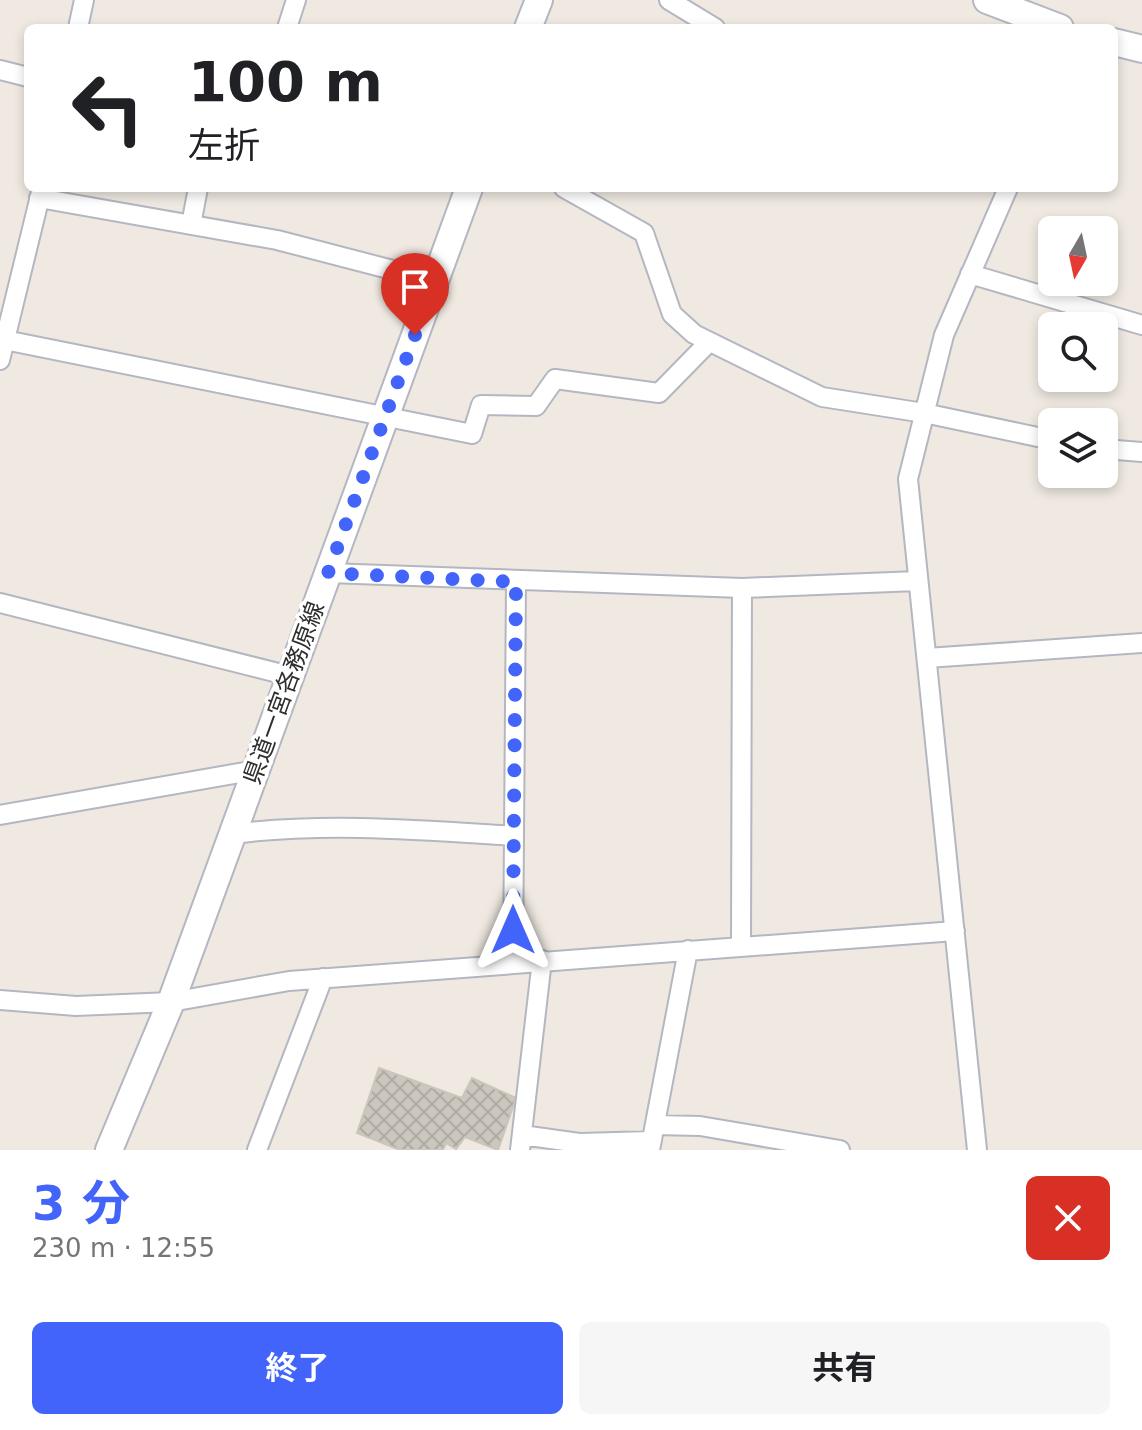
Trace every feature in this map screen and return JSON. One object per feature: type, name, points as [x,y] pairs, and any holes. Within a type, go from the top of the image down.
[{"type":"main road","points":[[530,24],[539,0]]},
{"type":"main road","points":[[1002,3],[1051,24]]},
{"type":"main road","points":[[1118,43],[1142,49]]},
{"type":"main road","name":"県道一宮各務原線","points":[[109,1150],[171,1002],[468,192]]},
{"type":"street","points":[[79,24],[84,0]]},
{"type":"street","points":[[288,24],[296,0]]},
{"type":"street","points":[[669,0],[708,24]]},
{"type":"street","points":[[0,70],[24,76]]},
{"type":"street","points":[[191,225],[197,192]]},
{"type":"street","points":[[571,192],[644,233],[672,314],[694,334],[709,342],[822,397],[924,413],[1038,437]]},
{"type":"street","points":[[977,1150],[908,479],[944,335],[1001,192]]},
{"type":"street","points":[[0,360],[2,340],[40,193],[277,240],[435,281]]},
{"type":"street","points":[[970,274],[1142,325]]},
{"type":"street","points":[[2,340],[472,434],[481,405],[536,406],[555,379],[659,393],[709,342]]},
{"type":"street","points":[[1118,450],[1142,452]]},
{"type":"street","points":[[328,573],[742,588],[917,581]]},
{"type":"street","points":[[513,962],[516,582]]},
{"type":"street","points":[[741,946],[742,588]]},
{"type":"street","points":[[0,603],[290,676]]},
{"type":"street","points":[[927,658],[1142,643]]},
{"type":"street","points":[[0,815],[256,770]]},
{"type":"street","points":[[232,834],[299,827],[391,828],[514,836]]},
{"type":"street","points":[[0,1000],[76,1006],[171,1002],[323,978],[955,931]]},
{"type":"street","points":[[652,1139],[688,950]]},
{"type":"street","points":[[542,960],[521,1143],[652,1139],[700,1126],[840,1150]]},
{"type":"street","points":[[257,1150],[323,978]]},
{"type":"building","points":[[379,1068],[462,1098],[472,1078],[516,1098],[498,1150],[465,1137],[456,1149],[446,1143],[443,1150],[400,1150],[357,1133]]},
{"type":"route","points":[[415,335],[328,573],[516,582],[513,930]]}]
